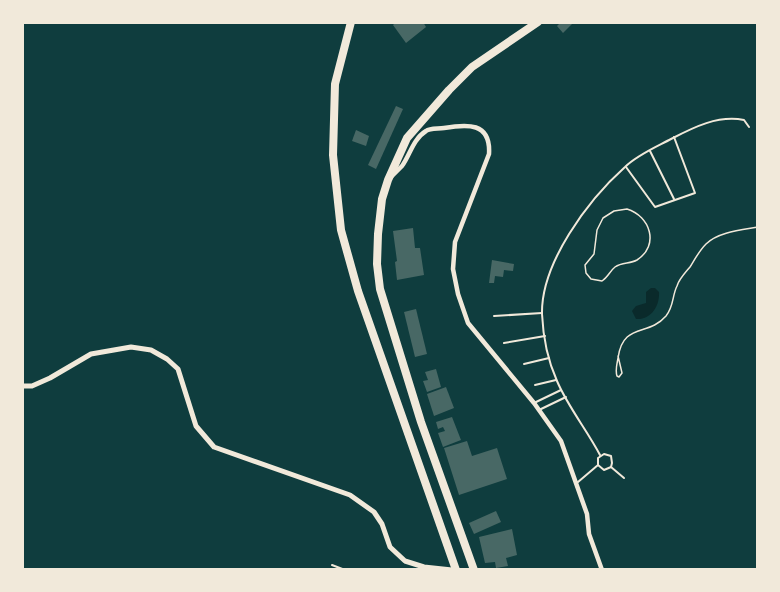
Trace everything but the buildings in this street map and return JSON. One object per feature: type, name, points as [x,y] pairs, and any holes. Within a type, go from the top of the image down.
[{"type":"highway","points":[[351,22],[335,84],[333,155],[341,230],[358,291],[454,570]]},
{"type":"highway","points":[[474,570],[421,423],[380,289],[377,264],[382,199],[407,138],[449,90],[472,67],[538,22]]},
{"type":"street","points":[[388,180],[402,166],[415,142],[427,130],[474,126],[483,133],[490,144],[489,154],[455,242],[453,269],[456,286],[468,322],[534,403],[561,441],[587,514],[589,534],[602,570]]},
{"type":"street","points":[[22,386],[32,386],[50,378],[91,354],[131,346],[151,350],[167,359],[178,369],[196,426],[214,447],[350,495],[374,512],[382,524],[390,547],[405,561],[424,567],[454,570]]},
{"type":"lane","points":[[600,455],[556,380],[545,336],[542,313],[547,279],[562,245],[589,206],[626,166],[699,124],[734,118],[744,120],[749,127]]},
{"type":"lane","points":[[626,166],[655,207],[695,193],[674,137]]},
{"type":"lane","points":[[650,151],[674,199]]},
{"type":"lane","points":[[494,316],[542,313]]},
{"type":"lane","points":[[504,343],[545,336]]},
{"type":"lane","points":[[524,364],[549,358]]},
{"type":"lane","points":[[535,385],[556,380]]},
{"type":"lane","points":[[534,403],[561,390]]},
{"type":"lane","points":[[539,410],[566,397]]},
{"type":"lane","points":[[598,465],[600,455]]},
{"type":"lane","points":[[600,455],[611,456],[611,467]]},
{"type":"lane","points":[[576,483],[598,465]]},
{"type":"lane","points":[[598,465],[604,470],[611,467]]},
{"type":"lane","points":[[611,467],[624,478]]},
{"type":"lane","points":[[332,565],[345,570]]},
{"type":"path","points":[[620,210],[633,211],[644,218],[650,230],[648,249],[639,259],[621,264],[610,272],[606,279],[598,281],[591,279],[586,273],[585,265],[596,249],[597,230],[603,218],[608,214],[620,210]]},
{"type":"path","points":[[618,356],[622,372],[616,376],[618,356],[621,345],[628,334],[656,324],[669,312],[676,286],[708,242],[733,232],[758,227]]},
{"type":"water","points":[[651,288],[659,292],[656,307],[650,315],[636,319],[632,311],[636,306],[646,303],[646,292]]}]
